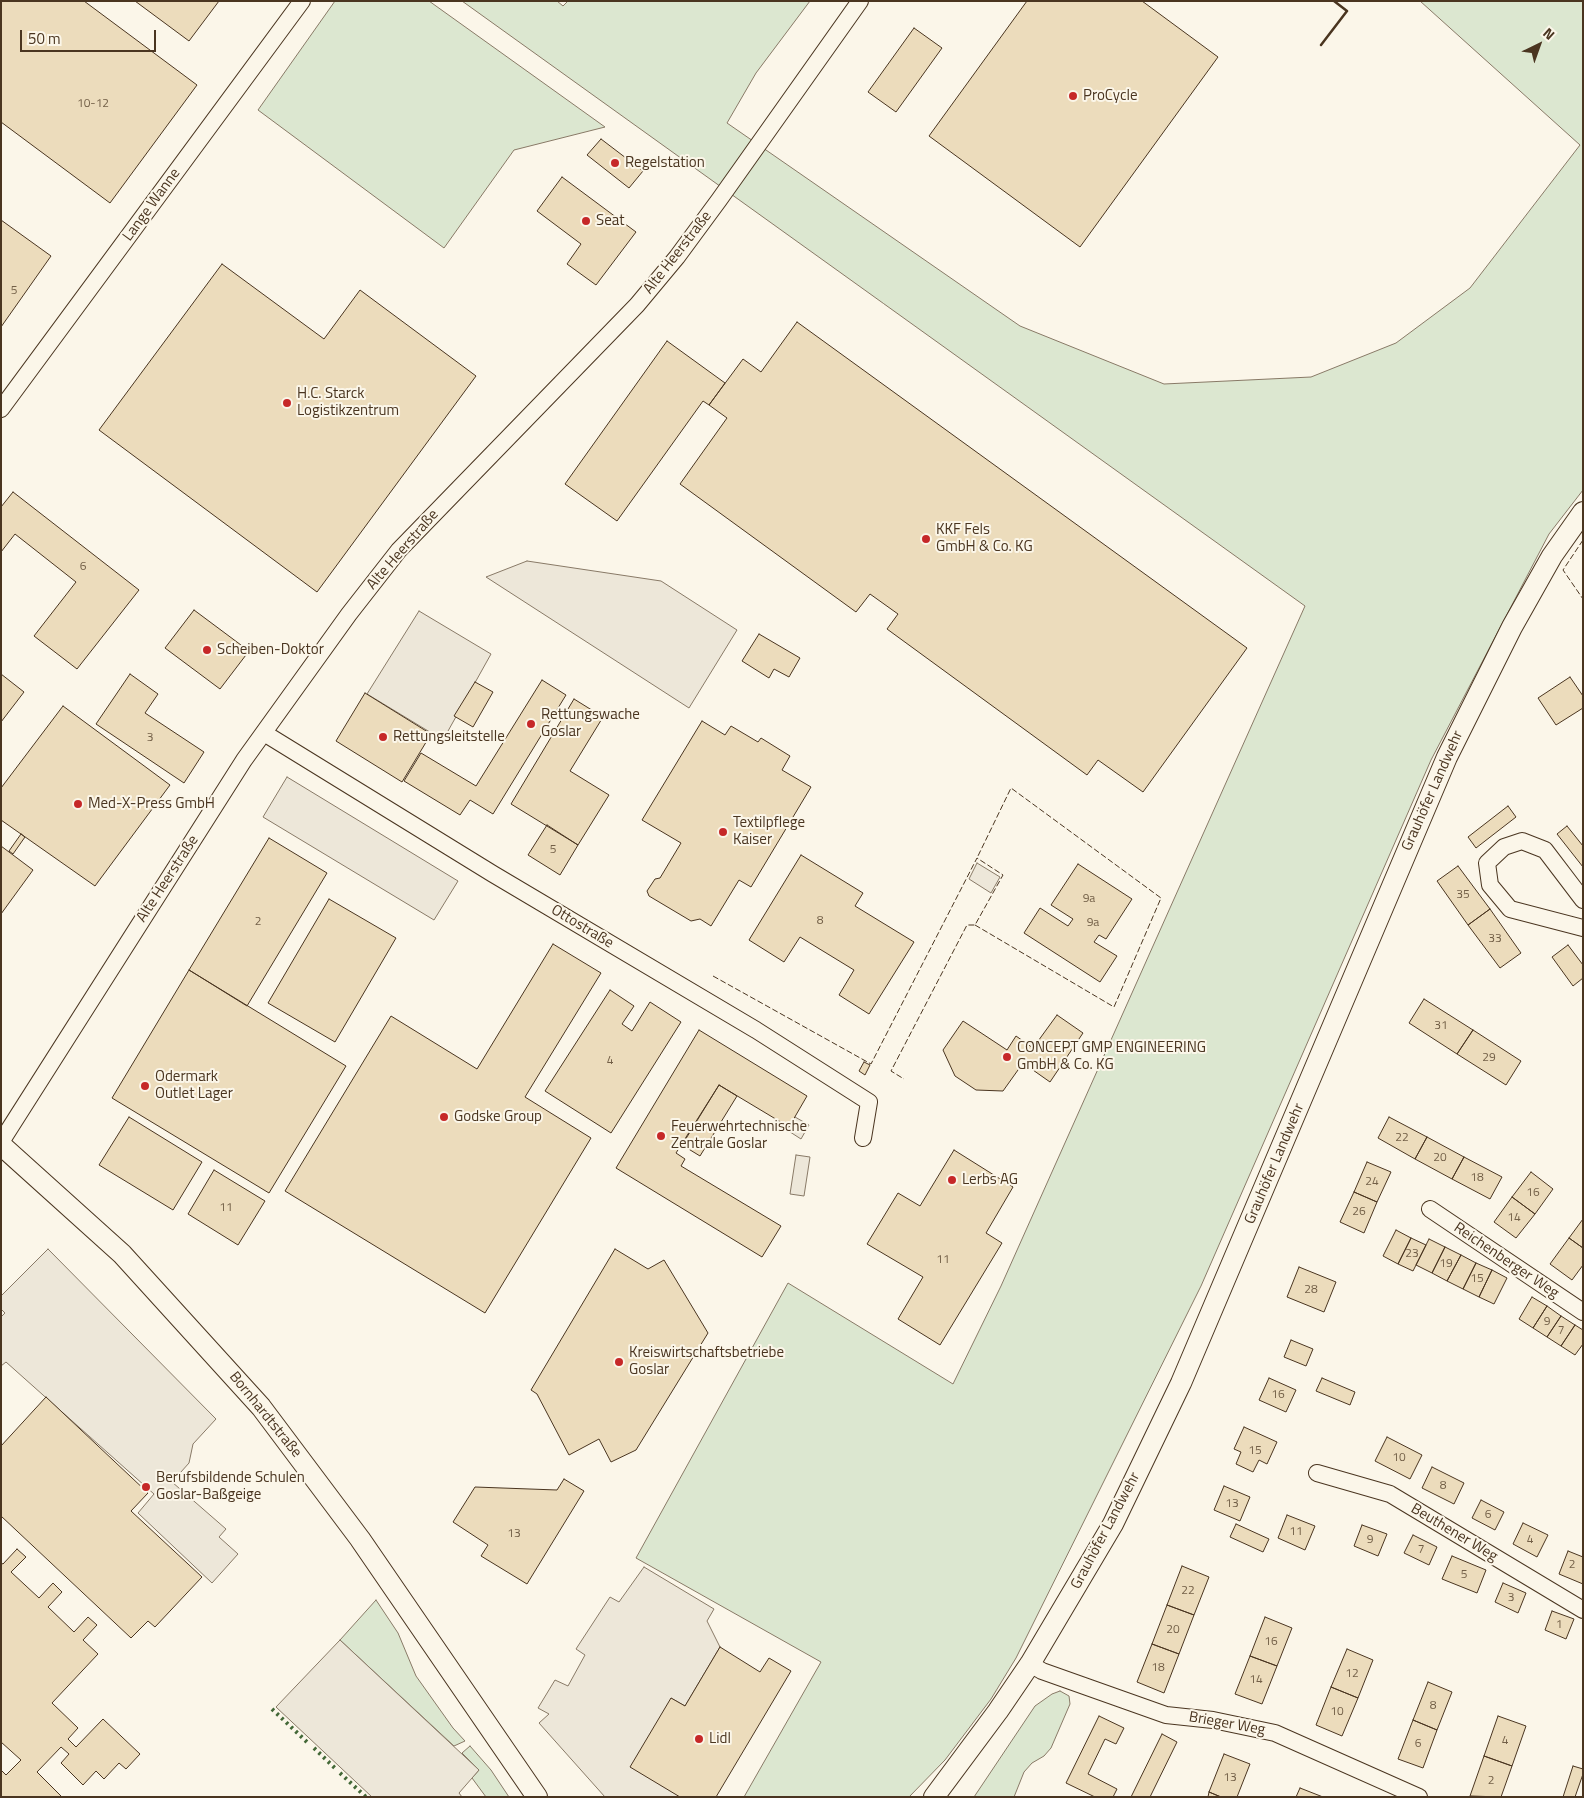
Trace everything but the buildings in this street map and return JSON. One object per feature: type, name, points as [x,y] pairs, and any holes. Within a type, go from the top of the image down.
[{"type":"street","name":"Lange Wanne","points":[[1,409],[302,1]]},
{"type":"street","name":"Alte Heerstraße","points":[[1,1144],[244,760],[317,657],[399,550],[637,305],[677,257],[860,1]]},
{"type":"street","name":"Grauhöfer Landwehr","points":[[934,1797],[998,1711],[1030,1664],[1113,1524],[1181,1384],[1412,837],[1477,694],[1552,556],[1583,512]]},
{"type":"street","name":"Ottostraße","points":[[264,733],[493,874],[756,1030],[869,1102],[862,1138]]},
{"type":"street","points":[[1583,900],[1545,850],[1522,841],[1504,847],[1487,863],[1490,885],[1510,909],[1583,928]]},
{"type":"street","name":"Bornhardtstraße","points":[[1,1144],[122,1254],[261,1407],[360,1539],[537,1797]]},
{"type":"street","name":"Reichenberger Weg","points":[[1430,1209],[1583,1312]]},
{"type":"street","name":"Beuthener Weg","points":[[1317,1473],[1390,1494],[1583,1610]]},
{"type":"street","name":"Brieger Weg","points":[[1030,1664],[1042,1671],[1166,1715],[1212,1720],[1275,1733],[1419,1797]]},
{"type":"green space","points":[[335,1],[429,1],[605,127],[514,150],[444,248],[258,110]]},
{"type":"green space","points":[[462,1],[557,1],[563,6],[568,1],[810,1],[756,73],[727,123],[1020,326],[1164,384],[1311,377],[1396,343],[1470,288],[1580,145],[1420,1],[1583,1],[1583,490],[1549,534],[1431,760],[1201,1286],[1016,1658],[991,1699],[945,1760],[909,1797],[744,1797],[821,1662],[636,1558],[788,1283],[953,1384],[1001,1286],[1305,606]]},
{"type":"green space","points":[[376,1600],[398,1633],[416,1676],[453,1728],[465,1741],[454,1746],[340,1640]]},
{"type":"green space","points":[[1060,1691],[1069,1696],[1070,1704],[1051,1748],[1024,1772],[1014,1797],[974,1797],[1035,1706],[1052,1694]]},
{"type":"green space","points":[[470,1746],[491,1770],[509,1797],[486,1797],[472,1778],[479,1770],[462,1753]]},
{"type":"shaded area","points":[[527,561],[661,581],[737,630],[689,708],[486,577]]},
{"type":"shaded area","points":[[419,611],[491,654],[443,740],[367,694]]},
{"type":"shaded area","points":[[287,777],[458,881],[434,920],[263,817]]},
{"type":"shaded area","points":[[977,863],[1000,877],[991,893],[969,879]]},
{"type":"shaded area","points":[[795,1117],[809,1125],[801,1139],[787,1130]]},
{"type":"shaded area","points":[[796,1155],[810,1157],[804,1196],[790,1194]]},
{"type":"shaded area","points":[[48,1249],[216,1419],[193,1444],[189,1463],[172,1482],[226,1529],[219,1537],[238,1554],[212,1583],[138,1513],[154,1494],[6,1362],[1,1366],[1,1317],[5,1313],[1,1309],[1,1296]]},
{"type":"shaded area","points":[[644,1567],[714,1609],[707,1621],[720,1647],[685,1706],[671,1698],[680,1797],[605,1797],[539,1723],[549,1714],[538,1708],[555,1680],[568,1686],[585,1655],[576,1649],[610,1597],[619,1602]]},
{"type":"shaded area","points":[[340,1640],[479,1770],[459,1793],[462,1797],[372,1797],[276,1707]]},
{"type":"hedge","points":[[272,1709],[308,1743]]},
{"type":"hedge","points":[[314,1748],[337,1770]]},
{"type":"hedge","points":[[340,1773],[366,1797]]},
{"type":"fence","points":[[1583,540],[1563,570],[1583,599]]},
{"type":"fence","points":[[975,925],[1114,1007],[1161,898],[1011,788],[977,858]]},
{"type":"fence","points":[[713,976],[871,1064],[977,858],[1003,875],[975,925],[967,925],[891,1071],[904,1079]]},
{"type":"wall","points":[[1321,45],[1347,11],[1334,1]]},
{"type":"place","name":"ProCycle","points":[[1073,96]]},
{"type":"place","name":"Regelstation","points":[[615,163]]},
{"type":"place","name":"Seat","points":[[586,221]]},
{"type":"place","name":"H.C. Starck Logistikzentrum","points":[[287,403]]},
{"type":"place","name":"KKF Fels GmbH & Co. KG","points":[[926,539]]},
{"type":"place","name":"Scheiben-Doktor","points":[[207,650]]},
{"type":"place","name":"Rettungswache Goslar","points":[[531,724]]},
{"type":"place","name":"Rettungsleitstelle","points":[[383,737]]},
{"type":"place","name":"Med-X-Press GmbH","points":[[78,804]]},
{"type":"place","name":"Textilpflege Kaiser","points":[[723,832]]},
{"type":"place","name":"CONCEPT GMP ENGINEERING GmbH & Co. KG","points":[[1007,1057]]},
{"type":"place","name":"Odermark Outlet Lager","points":[[145,1086]]},
{"type":"place","name":"Godske Group","points":[[444,1117]]},
{"type":"place","name":"Feuerwehrtechnische Zentrale Goslar","points":[[661,1136]]},
{"type":"place","name":"Lerbs AG","points":[[952,1180]]},
{"type":"place","name":"Kreiswirtschaftsbetriebe Goslar","points":[[619,1362]]},
{"type":"place","name":"Berufsbildende Schulen Goslar-Baßgeige","points":[[146,1487]]},
{"type":"place","name":"Lidl","points":[[699,1739]]}]
